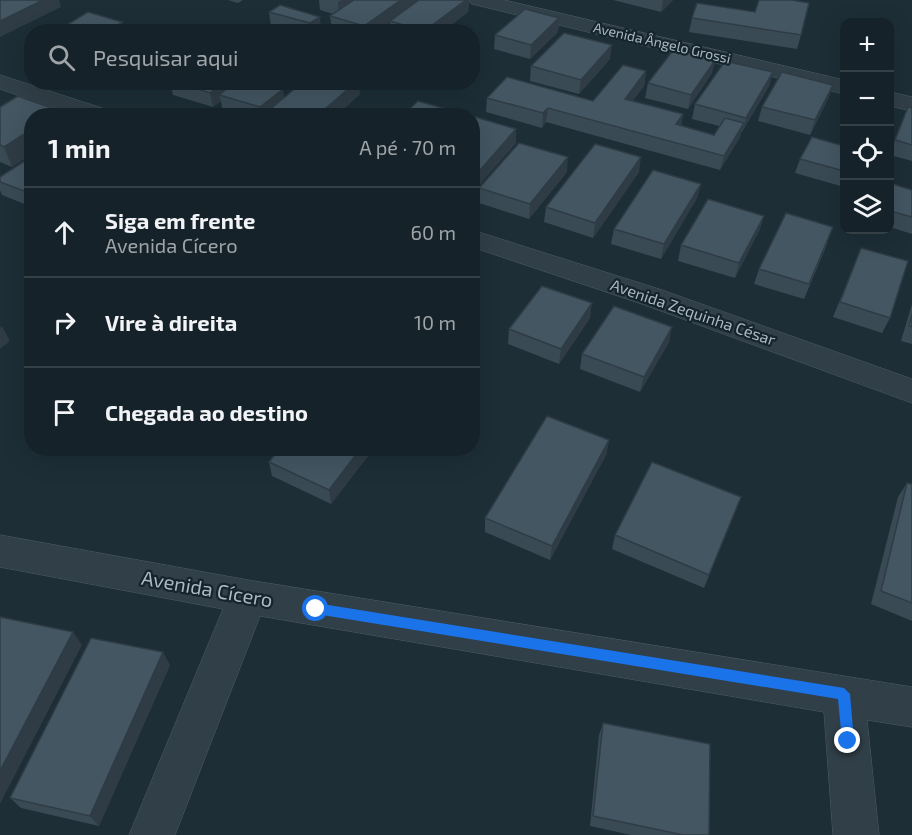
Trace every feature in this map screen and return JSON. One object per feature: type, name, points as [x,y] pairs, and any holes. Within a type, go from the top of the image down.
[{"type":"street","name":"Avenida Ângelo Grossi","points":[[479,0],[840,86]]},
{"type":"street","points":[[1,83],[78,108]]},
{"type":"street","points":[[894,100],[912,104]]},
{"type":"street","name":"Avenida Zequinha César","points":[[480,241],[652,297],[912,391]]},
{"type":"street","name":"Avenida Cícero","points":[[0,550],[248,597],[912,707]]},
{"type":"street","points":[[152,835],[248,597]]},
{"type":"street","points":[[844,694],[856,835]]},
{"type":"building","points":[[0,0],[43,0],[0,21]]},
{"type":"building","points":[[354,0],[401,0],[367,24],[357,24],[330,16]]},
{"type":"building","points":[[419,0],[466,0],[433,24],[400,24],[390,21]]},
{"type":"building","points":[[759,0],[792,0],[809,3],[801,35],[692,18],[697,3],[755,12]]},
{"type":"building","points":[[280,5],[320,17],[310,23],[269,12]]},
{"type":"building","points":[[525,9],[559,18],[531,45],[495,35]]},
{"type":"building","points":[[88,12],[122,22],[119,24],[68,24]]},
{"type":"building","points":[[564,33],[612,45],[581,80],[531,66]]},
{"type":"building","points":[[674,49],[716,59],[691,95],[648,83]]},
{"type":"building","points":[[725,61],[773,72],[746,118],[695,104]]},
{"type":"building","points":[[623,65],[646,71],[625,99],[683,114],[676,124],[714,135],[725,118],[744,123],[724,156],[548,108],[543,113],[487,98],[507,77],[593,101]]},
{"type":"building","points":[[782,72],[833,85],[815,120],[762,107]]},
{"type":"building","points":[[225,90],[282,90],[260,107],[219,95]]},
{"type":"building","points":[[293,90],[347,90],[326,108],[271,108]]},
{"type":"building","points":[[18,96],[52,108],[24,108],[24,134],[4,147],[0,145],[0,107]]},
{"type":"building","points":[[418,101],[442,108],[411,108]]},
{"type":"building","points":[[908,107],[912,108],[912,145],[895,140]]},
{"type":"building","points":[[480,118],[516,129],[480,170]]},
{"type":"building","points":[[812,137],[840,145],[840,170],[800,159]]},
{"type":"building","points":[[519,143],[568,157],[530,204],[480,187]]},
{"type":"building","points":[[595,144],[641,157],[595,223],[546,207]]},
{"type":"building","points":[[24,161],[24,191],[0,182],[0,177]]},
{"type":"building","points":[[653,170],[701,184],[664,244],[614,229]]},
{"type":"building","points":[[894,184],[912,190],[912,217],[894,212]]},
{"type":"building","points":[[708,199],[764,216],[739,263],[681,245]]},
{"type":"building","points":[[786,213],[833,227],[809,284],[759,269]]},
{"type":"building","points":[[861,248],[908,261],[890,318],[840,302]]},
{"type":"building","points":[[542,286],[592,303],[561,349],[509,329]]},
{"type":"building","points":[[614,306],[672,327],[644,377],[582,354]]},
{"type":"building","points":[[547,416],[609,440],[552,546],[485,518]]},
{"type":"building","points":[[274,456],[355,456],[329,490],[269,462]]},
{"type":"building","points":[[652,462],[741,497],[709,575],[615,535]]},
{"type":"building","points":[[907,483],[912,484],[912,603],[881,591]]},
{"type":"building","points":[[0,617],[73,632],[0,771]]},
{"type":"building","points":[[91,638],[163,652],[90,816],[10,798]]},
{"type":"building","points":[[603,723],[710,744],[709,835],[683,835],[593,816]]},
{"type":"route","points":[[316,609],[844,694],[848,741]]}]
